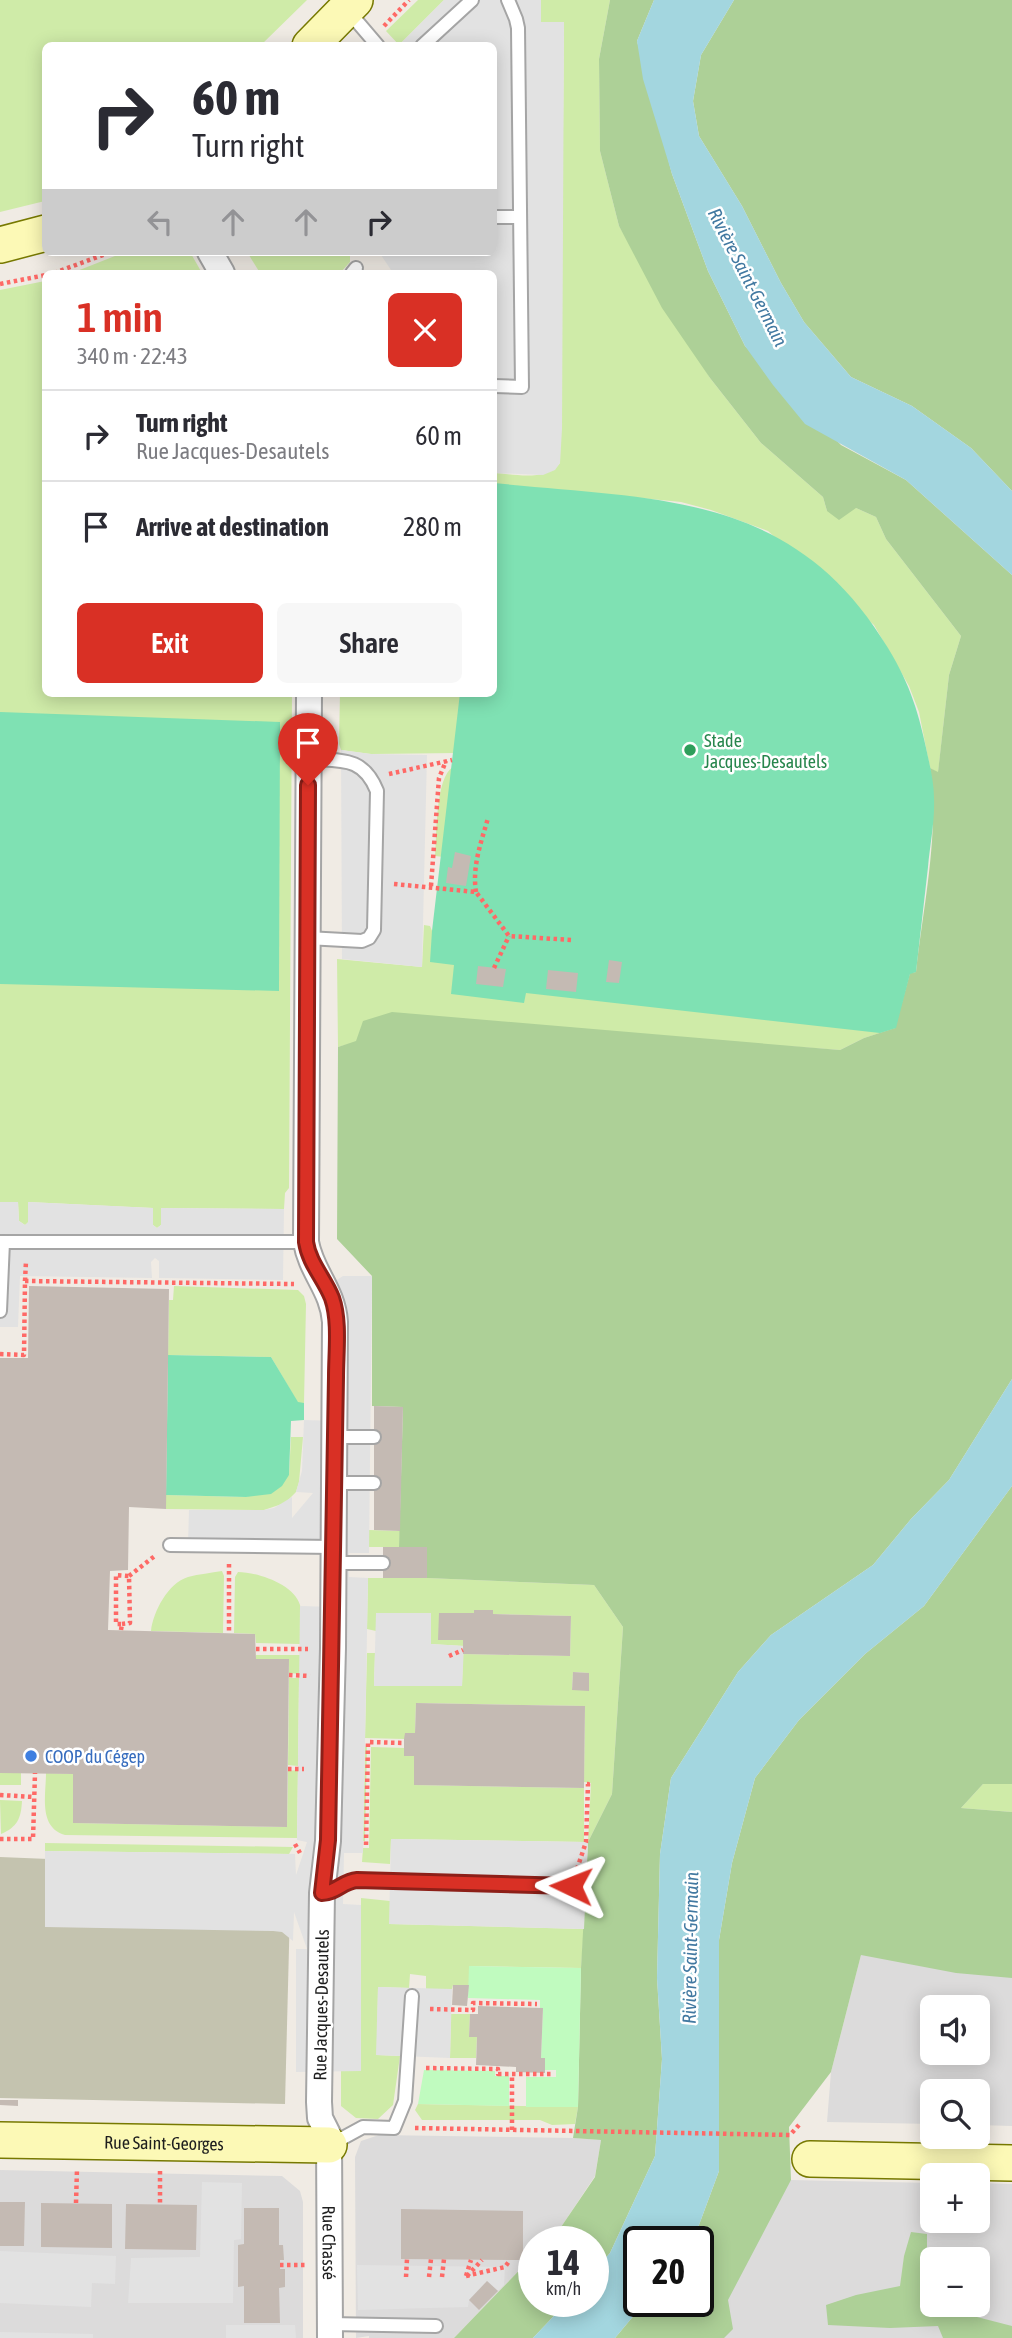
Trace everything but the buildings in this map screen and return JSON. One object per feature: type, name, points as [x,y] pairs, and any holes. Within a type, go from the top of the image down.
[{"type":"street","points":[[314,42],[350,5]]},
{"type":"street","points":[[0,245],[42,234]]},
{"type":"street","name":"Rue Jacques-Desautels","points":[[309,697],[306,1242],[308,1253],[331,1296],[334,1308],[334,1555],[328,1840],[322,1893],[320,2119],[329,2136],[330,2145]]},
{"type":"street","name":"Rue Saint-Georges","points":[[0,2140],[330,2145]]},
{"type":"street","name":"Rue Chassé","points":[[330,2145],[330,2331]]},
{"type":"street","points":[[800,2147],[1012,2163]]},
{"type":"lane","points":[[426,42],[472,0]]},
{"type":"lane","points":[[497,386],[522,387],[518,28],[508,0]]},
{"type":"lane","points":[[350,5],[375,42]]},
{"type":"lane","points":[[497,217],[520,217]]},
{"type":"lane","points":[[307,938],[362,941],[369,938],[374,930],[377,791],[364,768],[354,763],[309,759]]},
{"type":"lane","points":[[0,1311],[1,1242],[306,1242]]},
{"type":"lane","points":[[335,1437],[374,1437]]},
{"type":"lane","points":[[335,1483],[374,1483]]},
{"type":"lane","points":[[170,1545],[334,1555],[383,1563]]},
{"type":"lane","points":[[322,1893],[330,1893],[345,1882],[357,1880],[571,1886]]},
{"type":"lane","points":[[330,2145],[363,2127],[394,2128],[405,2101],[412,1996]]},
{"type":"lane","points":[[330,2331],[436,2326]]},
{"type":"path","points":[[382,28],[409,0]]},
{"type":"path","points":[[62,270],[100,256]]},
{"type":"path","points":[[0,284],[42,276]]},
{"type":"path","points":[[372,779],[452,760]]},
{"type":"path","points":[[430,886],[439,778],[446,761]]},
{"type":"path","points":[[488,818],[471,871],[476,892],[509,936],[571,940]]},
{"type":"path","points":[[375,883],[476,892]]},
{"type":"path","points":[[494,968],[509,936]]},
{"type":"path","points":[[0,1354],[24,1355],[25,1281],[296,1284]]},
{"type":"path","points":[[129,1576],[130,1623],[121,1627],[116,1624],[116,1575],[129,1576],[170,1545]]},
{"type":"path","points":[[229,1633],[230,1572]]},
{"type":"path","points":[[256,1649],[301,1649]]},
{"type":"path","points":[[449,1656],[463,1650]]},
{"type":"path","points":[[289,1675],[301,1676]]},
{"type":"path","points":[[366,1845],[368,1742],[404,1743]]},
{"type":"path","points":[[288,1769],[299,1769]]},
{"type":"path","points":[[0,1839],[33,1839],[35,1773]]},
{"type":"path","points":[[571,1886],[586,1842],[588,1784],[584,1784]]},
{"type":"path","points":[[0,1795],[34,1797]]},
{"type":"path","points":[[451,2010],[476,2010],[474,2003],[537,2004]]},
{"type":"path","points":[[509,2066],[512,2130]]},
{"type":"path","points":[[425,2068],[498,2069],[498,2074],[510,2075],[554,2074]]},
{"type":"path","points":[[394,2128],[573,2131],[800,2147]]},
{"type":"path","points":[[76,2203],[77,2168]]},
{"type":"path","points":[[160,2169],[160,2205]]},
{"type":"path","points":[[406,2277],[407,2259]]},
{"type":"path","points":[[429,2277],[431,2259]]},
{"type":"path","points":[[442,2277],[444,2259]]},
{"type":"path","points":[[466,2276],[471,2259]]},
{"type":"path","points":[[466,2276],[482,2260]]},
{"type":"path","points":[[466,2276],[505,2267],[510,2260]]},
{"type":"path","points":[[280,2265],[306,2265]]},
{"type":"shaded area","points":[[444,0],[541,0],[541,22],[564,22],[562,429],[560,463],[555,470],[543,475],[497,473],[497,270],[391,270],[382,256],[497,256],[497,42],[402,42]]},
{"type":"shaded area","points":[[341,750],[371,754],[427,755],[422,967],[342,959]]},
{"type":"shaded area","points":[[0,1202],[18,1202],[19,1221],[25,1225],[28,1222],[28,1202],[153,1208],[153,1225],[157,1228],[161,1225],[161,1208],[284,1209],[283,1280],[159,1278],[159,1261],[155,1258],[151,1262],[152,1278],[20,1276],[18,1327],[0,1327]]},
{"type":"shaded area","points":[[343,1276],[372,1276],[369,1553],[349,1553],[348,1563],[349,1577],[368,1578],[363,1853],[344,1853],[343,1904],[361,1905],[361,2071],[296,2072],[296,1949],[307,1949],[294,1912],[293,1941],[282,1932],[273,1931],[45,1927],[45,1851],[295,1854],[296,1875],[307,1842],[297,1840],[300,1606],[333,1607],[334,1548],[188,1545],[189,1510],[264,1510],[274,1508],[292,1497],[292,1518],[313,1493],[296,1492],[302,1471],[304,1420],[335,1421],[326,1287]]},
{"type":"shaded area","points":[[376,1613],[431,1613],[431,1644],[464,1646],[462,1686],[374,1686]]},
{"type":"shaded area","points":[[1012,1812],[1012,2126],[990,2125],[990,2079],[920,2079],[920,2124],[827,2122],[831,2072],[861,1955]]},
{"type":"shaded area","points":[[391,1839],[588,1842],[584,1929],[389,1924]]},
{"type":"shaded area","points":[[0,1857],[291,1869],[285,2104],[0,2098]]},
{"type":"shaded area","points":[[378,1987],[452,1989],[450,2058],[376,2055]]},
{"type":"shaded area","points":[[379,2135],[601,2140],[595,2176],[562,2226],[518,2226],[518,2272],[454,2338],[356,2338],[355,2157],[361,2141]]},
{"type":"shaded area","points":[[0,2170],[282,2176],[300,2191],[303,2202],[303,2338],[0,2338]]},
{"type":"shaded area","points":[[791,2180],[920,2183],[920,2233],[990,2233],[990,2183],[1012,2184],[1012,2338],[656,2338],[680,2317],[714,2317],[714,2270]]},
{"type":"shaded area","points":[[202,2182],[242,2183],[241,2239],[234,2240],[233,2303],[128,2303],[131,2258],[200,2257]]},
{"type":"shaded area","points":[[0,2251],[116,2256],[115,2284],[92,2283],[91,2307],[0,2303]]},
{"type":"shaded area","points":[[357,2265],[505,2267],[504,2285],[498,2291],[487,2281],[469,2300],[468,2307],[358,2310]]},
{"type":"shaded area","points":[[226,2325],[295,2325],[296,2338],[226,2338]]},
{"type":"shaded area","points":[[0,2332],[93,2334],[93,2338],[0,2338]]},
{"type":"green space","points":[[0,0],[307,0],[264,42],[42,42],[42,202],[0,212]]},
{"type":"green space","points":[[418,0],[444,0],[402,42],[396,42],[386,31]]},
{"type":"green space","points":[[541,0],[610,0],[599,59],[600,151],[619,226],[710,378],[761,443],[823,497],[827,511],[856,508],[876,517],[886,539],[961,636],[949,675],[938,773],[930,768],[919,712],[909,686],[874,625],[768,531],[681,502],[610,495],[896,1028],[864,1038],[840,1050],[786,1046],[356,1042],[338,1047],[337,959],[422,967],[424,925],[430,926],[437,943],[457,753],[371,754],[341,750],[340,697],[497,697],[497,473],[538,475],[547,473],[560,463],[564,23],[541,22]]},
{"type":"green space","points":[[610,0],[654,0],[637,41],[672,174],[708,271],[745,346],[841,445],[906,480],[1012,575],[1012,1379],[949,1480],[911,1519],[873,1565],[771,1635],[738,1672],[671,1778],[660,1854],[657,1978],[662,2059],[655,2156],[609,2254],[609,2226],[562,2226],[595,2177],[601,2140],[573,2138],[578,2107],[581,1968],[588,1842],[612,1794],[623,1627],[594,1585],[427,1578],[399,1547],[403,1407],[372,1406],[372,1276],[337,1239],[338,1047],[356,1041],[363,1021],[392,1012],[840,1050],[864,1038],[895,1028],[910,973],[916,972],[932,844],[933,792],[930,768],[938,772],[949,675],[961,636],[886,539],[876,517],[856,508],[839,520],[827,511],[823,497],[761,443],[710,378],[662,308],[619,226],[600,151],[599,59]]},
{"type":"green space","points":[[734,0],[1012,0],[1012,491],[971,448],[912,406],[851,377],[804,322],[781,283],[742,206],[699,136],[693,101],[701,55]]},
{"type":"green space","points":[[115,256],[192,256],[200,270],[80,270]]},
{"type":"green space","points":[[249,256],[350,256],[350,262],[343,270],[258,270]]},
{"type":"green space","points":[[42,282],[42,697],[292,697],[289,1188],[285,1193],[284,1209],[161,1208],[161,1225],[157,1228],[153,1225],[153,1208],[28,1202],[28,1223],[25,1225],[19,1221],[18,1202],[0,1202],[0,290]]},
{"type":"green space","name":"Stade Jacques-Desautels","points":[[497,483],[664,501],[716,513],[764,531],[809,558],[850,596],[888,648],[908,688],[921,727],[930,767],[934,807],[916,972],[910,974],[896,1028],[880,1033],[526,993],[524,1003],[451,994],[454,965],[430,962],[460,697],[497,697]]},
{"type":"green space","points":[[0,712],[280,722],[279,991],[0,984]]},
{"type":"green space","points":[[453,767],[444,857],[435,856],[440,794],[447,773]]},
{"type":"green space","points":[[174,1286],[298,1290],[304,1296],[306,1304],[304,1403],[298,1403],[271,1357],[168,1355],[169,1300],[173,1300]]},
{"type":"green space","points":[[168,1355],[271,1357],[298,1402],[304,1403],[304,1420],[291,1421],[289,1475],[282,1486],[271,1494],[246,1497],[166,1495]]},
{"type":"green space","points":[[291,1437],[303,1437],[299,1482],[296,1492],[285,1503],[264,1510],[166,1509],[166,1495],[246,1497],[289,1475]]},
{"type":"green space","points":[[1012,1486],[1012,1784],[983,1784],[961,1808],[1012,1812],[1012,1978],[956,1973],[861,1955],[831,2072],[789,2127],[791,2180],[728,2300],[733,2329],[724,2338],[615,2338],[633,2317],[714,2317],[714,2226],[698,2226],[719,2171],[719,1940],[732,1863],[755,1778],[799,1720],[865,1654],[924,1606]]},
{"type":"green space","points":[[369,1530],[400,1531],[399,1547],[369,1547]]},
{"type":"green space","points":[[222,1571],[223,1633],[151,1631],[158,1607],[174,1585],[188,1577]]},
{"type":"green space","points":[[238,1572],[255,1574],[283,1585],[290,1591],[300,1605],[300,1644],[256,1643],[255,1634],[234,1633],[235,1577]]},
{"type":"green space","points":[[368,1578],[594,1585],[623,1627],[612,1794],[588,1842],[591,1783],[584,1782],[585,1706],[416,1703],[415,1733],[404,1739],[365,1738],[367,1653],[375,1653],[374,1685],[462,1686],[463,1654],[570,1656],[571,1616],[493,1614],[492,1610],[439,1613],[439,1640],[463,1640],[464,1646],[430,1644],[431,1613],[376,1614],[376,1631],[367,1629]],"holes":[[[573,1672],[589,1673],[588,1690],[572,1690]]]},
{"type":"green space","points":[[256,1655],[300,1655],[300,1674],[289,1673],[289,1659],[256,1659]]},
{"type":"green space","points":[[289,1678],[299,1678],[298,1766],[288,1765]]},
{"type":"green space","points":[[365,1747],[367,1747],[363,1841]]},
{"type":"green space","points":[[371,1747],[405,1748],[404,1756],[414,1756],[414,1785],[584,1788],[584,1842],[391,1839],[390,1864],[362,1862],[363,1848],[369,1848]]},
{"type":"green space","points":[[298,1770],[297,1838],[65,1835],[51,1825],[45,1809],[46,1773],[73,1774],[73,1823],[287,1827],[288,1771]]},
{"type":"green space","points":[[0,1773],[21,1773],[21,1785],[0,1785]]},
{"type":"green space","points":[[983,1784],[1012,1784],[1012,1812],[961,1808]]},
{"type":"green space","points":[[0,1800],[22,1801],[17,1822],[1,1834]]},
{"type":"green space","points":[[45,1843],[293,1847],[289,1854],[45,1851]]},
{"type":"green space","points":[[361,1898],[390,1901],[390,1924],[584,1929],[581,1968],[470,1966],[469,1985],[453,1985],[452,1989],[426,1989],[426,1976],[410,1974],[409,1988],[378,1987],[377,2055],[400,2056],[393,2105],[378,2119],[356,2118],[341,2106],[341,2071],[361,2071]]},
{"type":"green space","points":[[469,1966],[581,1968],[578,2107],[526,2107],[526,2077],[556,2077],[556,2070],[545,2070],[545,2059],[541,2058],[543,2008],[540,2008],[540,2000],[468,1998]]},
{"type":"green space","points":[[451,2014],[470,2014],[469,2037],[477,2037],[476,2058],[450,2058]]},
{"type":"green space","points":[[424,2070],[495,2071],[495,2076],[509,2076],[509,2106],[418,2104]]},
{"type":"green space","points":[[418,2104],[578,2107],[575,2124],[552,2125],[540,2120],[422,2120],[415,2110]]},
{"type":"green space","points":[[911,2232],[927,2234],[927,2247],[920,2247],[920,2317],[977,2317],[1012,2326],[1012,2338],[943,2338],[938,2326],[890,2328],[828,2325],[826,2305],[856,2295],[900,2286]]},
{"type":"green space","points":[[518,2272],[518,2317],[553,2317],[533,2338],[454,2338]]},
{"type":"water","name":"Rivière Saint-Germain","points":[[654,0],[734,0],[701,55],[693,101],[699,136],[742,206],[804,322],[851,377],[912,406],[971,448],[1012,491],[1012,575],[906,480],[805,424],[745,346],[708,271],[672,174],[643,79],[637,41]]},
{"type":"water","name":"Rivière Saint-Germain","points":[[1012,1379],[1012,1486],[924,1606],[865,1654],[799,1720],[755,1778],[732,1863],[719,1940],[719,2171],[699,2225],[623,2226],[623,2317],[633,2317],[615,2338],[533,2338],[553,2317],[609,2317],[609,2254],[655,2156],[662,2059],[657,1978],[660,1854],[671,1778],[738,1672],[771,1635],[873,1565],[911,1519],[949,1480]]},
{"type":"place","name":"Stade Jacques-Desautels","points":[[690,750]]},
{"type":"place","name":"COOP du Cégep","points":[[31,1756]]},
{"type":"route","points":[[308,785],[306,1242],[308,1253],[331,1296],[334,1308],[336,1377],[328,1840],[322,1893],[330,1893],[345,1882],[357,1880],[571,1886]]}]
